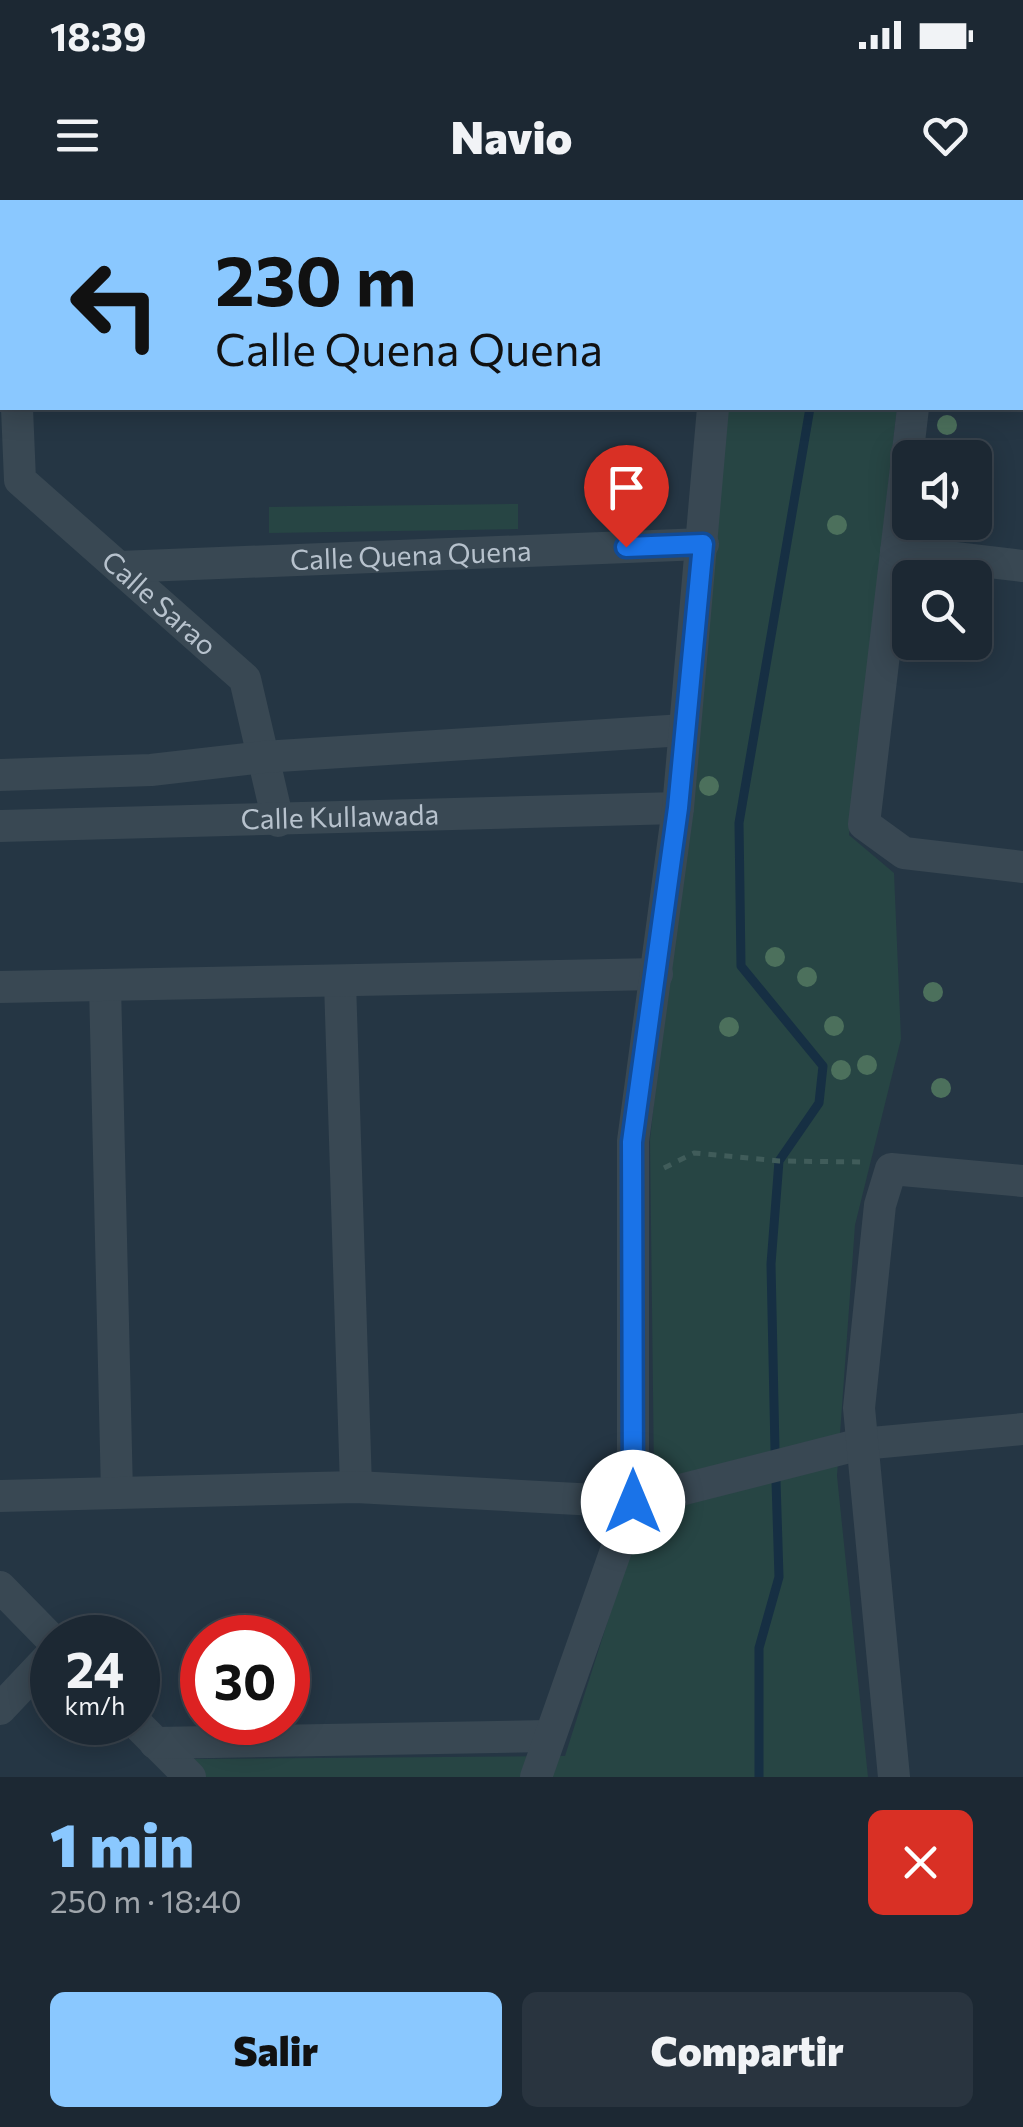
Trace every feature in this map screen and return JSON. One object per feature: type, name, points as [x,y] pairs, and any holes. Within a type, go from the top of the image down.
[{"type":"street","name":"Calle Sarao","points":[[17,410],[10,480],[119,567],[245,679],[278,821]]},
{"type":"street","points":[[536,1777],[633,1502],[632,1142],[678,808],[713,410]]},
{"type":"street","points":[[913,410],[864,824],[904,852],[1023,867]]},
{"type":"street","name":"Calle Quena Quena","points":[[119,567],[703,544]]},
{"type":"street","points":[[896,551],[1023,566]]},
{"type":"street","points":[[0,775],[151,770],[263,756],[684,730]]},
{"type":"street","name":"Calle Kullawada","points":[[0,826],[678,808]]},
{"type":"street","points":[[0,987],[657,974]]},
{"type":"street","points":[[340,982],[356,1487]]},
{"type":"street","points":[[105,985],[117,1494]]},
{"type":"street","points":[[894,1777],[859,1408],[880,1205],[890,1169],[1023,1181]]},
{"type":"street","points":[[0,1496],[356,1487],[633,1502],[861,1444],[1023,1429]]},
{"type":"street","points":[[0,1587],[30,1618]]},
{"type":"street","points":[[0,1709],[30,1677]]},
{"type":"street","points":[[160,1733],[548,1736]]},
{"type":"street","points":[[157,1745],[190,1777]]},
{"type":"path","points":[[633,1183],[694,1154],[779,1162],[850,1158],[890,1169]]},
{"type":"green space","points":[[726,410],[897,410],[849,835],[894,873],[901,1039],[855,1225],[837,1476],[868,1777],[205,1777],[185,1759],[565,1756],[654,1475],[650,1140]]},
{"type":"green space","points":[[518,504],[518,529],[269,533],[269,507]]},
{"type":"waterway","points":[[775,1450],[771,1264],[779,1161],[819,1103],[823,1066],[741,966],[739,823],[810,410]]},
{"type":"waterway","points":[[759,1777],[759,1648],[779,1577],[776,1481]]},
{"type":"route","points":[[626,547],[703,544],[678,808],[632,1142],[633,1502]]}]
